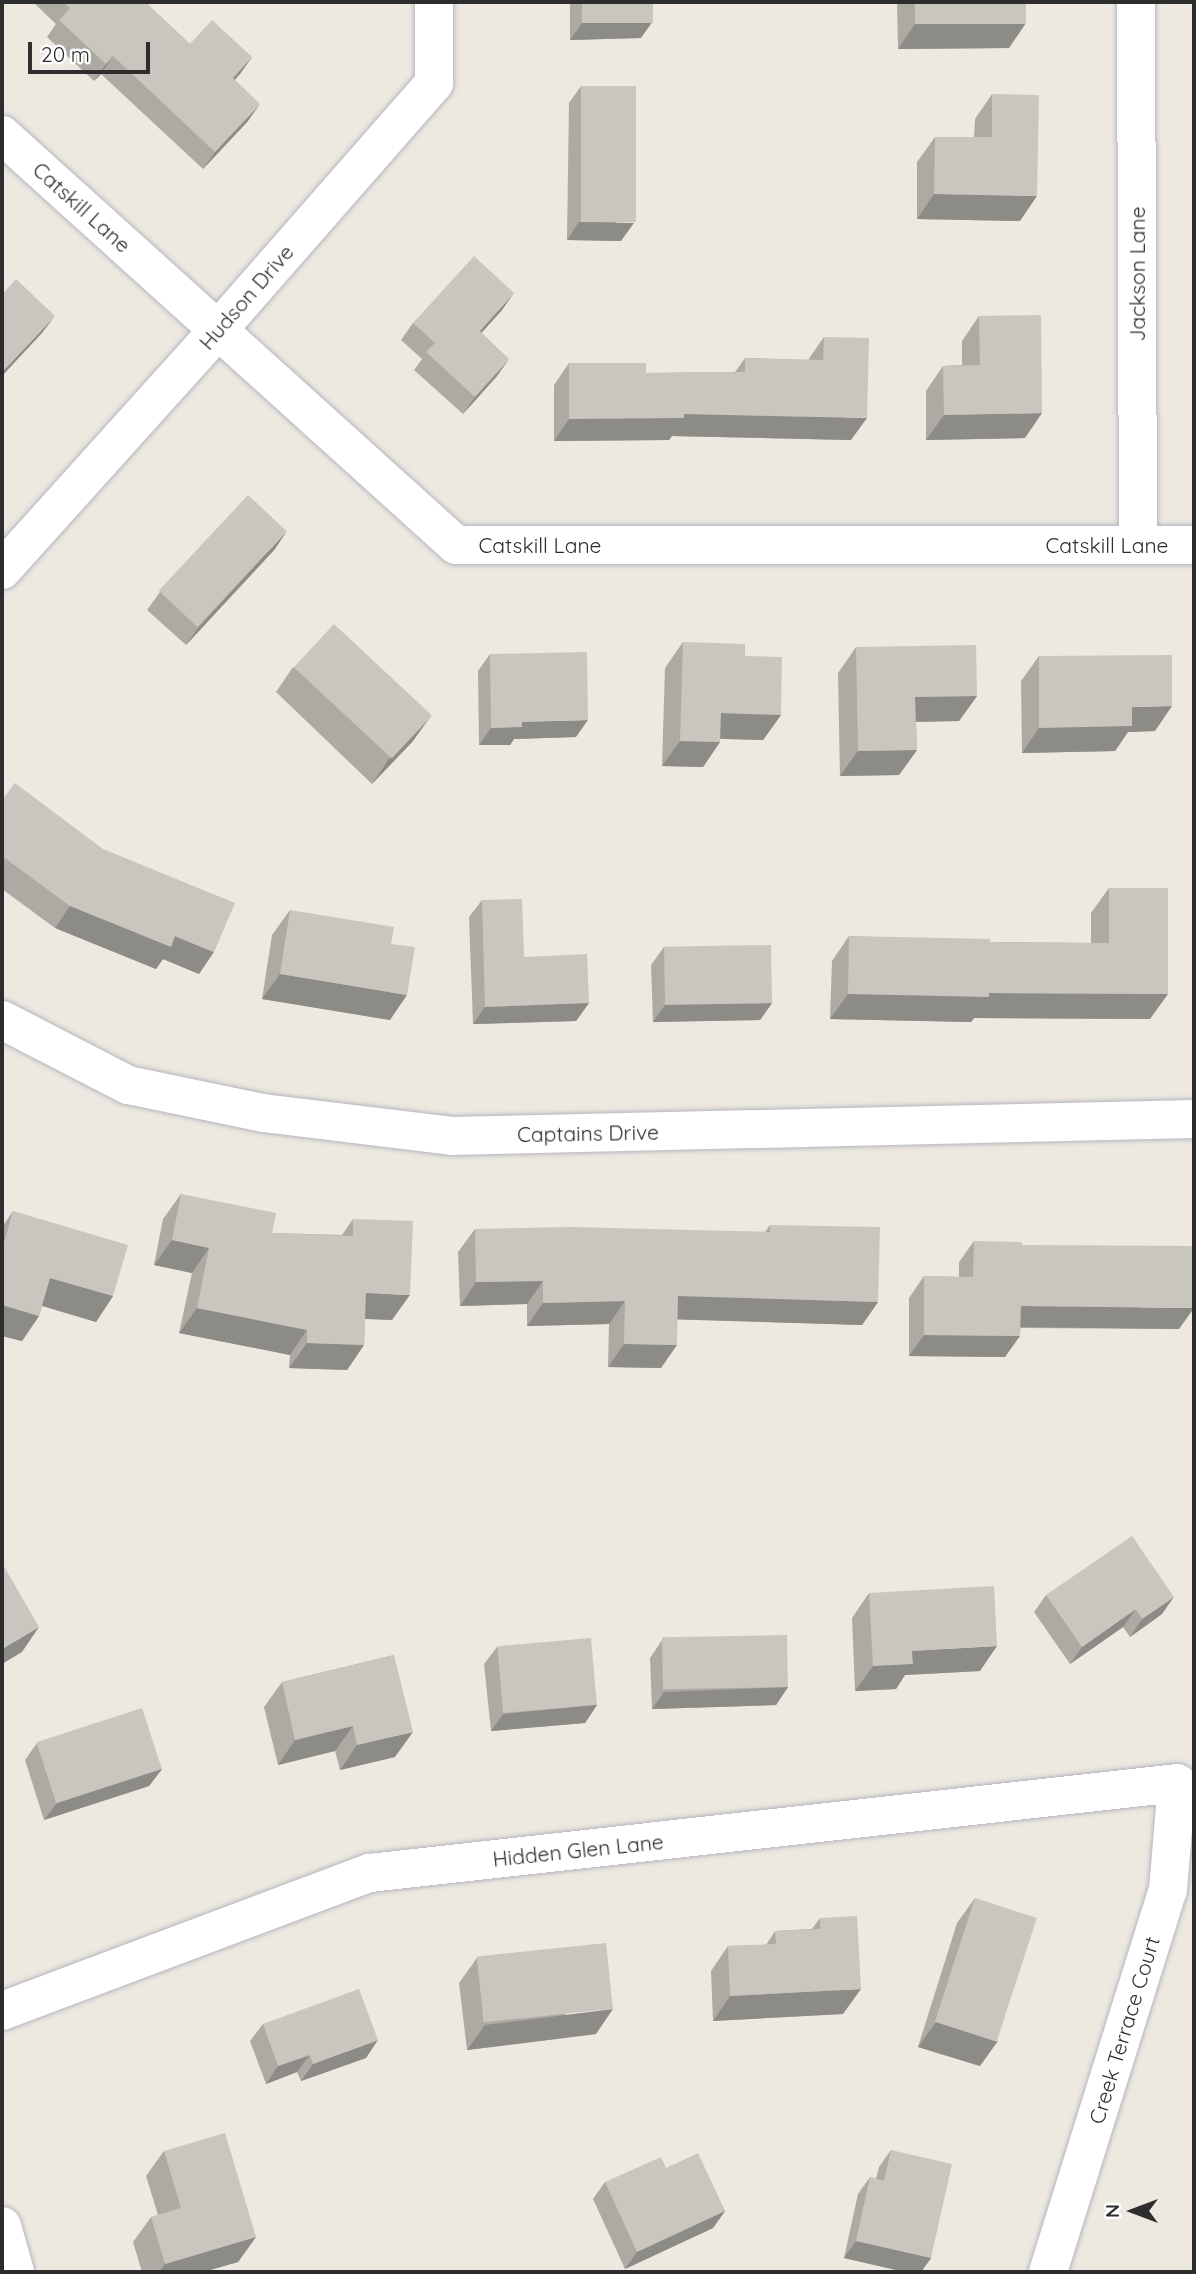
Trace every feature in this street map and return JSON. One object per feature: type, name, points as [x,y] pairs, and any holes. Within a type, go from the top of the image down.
[{"type":"street","name":"Hudson Drive","points":[[2,570],[217,331],[434,83],[434,2]]},
{"type":"street","name":"Jackson Lane","points":[[1136,2],[1138,545]]},
{"type":"street","name":"Catskill Lane","points":[[2,135],[456,545],[1194,545]]},
{"type":"street","name":"Captains Drive","points":[[2,1020],[128,1085],[263,1114],[452,1136],[1194,1119]]},
{"type":"street","name":"Hidden Glen Lane","points":[[2,2011],[370,1873],[1186,1771]]},
{"type":"street","name":"Creek Terrace Court","points":[[1048,2272],[1168,1890],[1186,1771]]},
{"type":"street","points":[[2,2226],[15,2272]]},
{"type":"building","points":[[63,2],[145,2],[190,44],[212,20],[252,57],[233,78],[260,104],[215,152],[113,56],[106,64],[59,20],[70,8]]},
{"type":"building","points":[[582,2],[653,2],[653,23],[582,23]]},
{"type":"building","points":[[915,2],[1026,2],[1026,24],[915,24]]},
{"type":"building","points":[[581,86],[636,86],[636,222],[581,222]]},
{"type":"building","points":[[992,94],[1039,95],[1037,196],[934,194],[935,137],[992,137]]},
{"type":"building","points":[[474,256],[514,293],[480,331],[509,359],[475,397],[426,352],[435,343],[413,323]]},
{"type":"building","points":[[16,279],[55,316],[2,372],[2,295]]},
{"type":"building","points":[[1041,315],[1042,413],[944,415],[943,366],[980,365],[979,316]]},
{"type":"building","points":[[824,337],[869,338],[867,418],[684,414],[684,418],[569,419],[569,363],[646,363],[646,373],[745,372],[745,358],[823,360]]},
{"type":"building","points":[[248,495],[287,531],[197,627],[159,591]]},
{"type":"building","points":[[334,624],[432,715],[392,759],[294,667]]},
{"type":"building","points":[[683,642],[745,644],[745,656],[782,657],[781,715],[721,713],[720,742],[680,741]]},
{"type":"building","points":[[976,645],[977,696],[915,697],[917,750],[858,751],[856,647]]},
{"type":"building","points":[[587,652],[588,720],[522,722],[522,727],[491,728],[490,654]]},
{"type":"building","points":[[1172,655],[1172,706],[1132,707],[1132,726],[1039,728],[1039,656]]},
{"type":"building","points":[[15,783],[103,849],[235,903],[214,952],[175,936],[171,947],[70,906],[2,856],[2,800]]},
{"type":"building","points":[[1109,888],[1168,888],[1168,994],[989,993],[989,997],[848,994],[849,936],[990,939],[990,942],[1109,943]]},
{"type":"building","points":[[522,899],[524,957],[587,954],[589,1003],[485,1007],[482,900]]},
{"type":"building","points":[[290,910],[394,927],[391,944],[415,947],[407,995],[280,974]]},
{"type":"building","points":[[771,945],[772,1003],[665,1005],[664,947]]},
{"type":"building","points":[[181,1194],[276,1213],[272,1233],[353,1236],[353,1219],[413,1221],[410,1295],[366,1293],[364,1345],[307,1343],[307,1330],[197,1308],[209,1248],[172,1240]]},
{"type":"building","points":[[13,1211],[128,1245],[113,1296],[50,1278],[39,1316],[2,1305],[2,1250]]},
{"type":"building","points":[[770,1225],[880,1227],[878,1302],[678,1296],[677,1345],[624,1344],[625,1301],[543,1303],[543,1281],[476,1282],[475,1229],[571,1227],[770,1232]]},
{"type":"building","points":[[974,1241],[1022,1242],[1022,1245],[1194,1246],[1194,1308],[1021,1306],[1020,1336],[924,1335],[924,1276],[973,1277]]},
{"type":"building","points":[[1132,1536],[1174,1597],[1142,1619],[1136,1609],[1082,1647],[1046,1595]]},
{"type":"building","points":[[2,1563],[39,1627],[2,1649]]},
{"type":"building","points":[[994,1586],[997,1646],[912,1651],[913,1664],[873,1666],[869,1593]]},
{"type":"building","points":[[787,1635],[788,1687],[663,1689],[662,1637]]},
{"type":"building","points":[[591,1638],[597,1705],[503,1713],[497,1646]]},
{"type":"building","points":[[394,1655],[413,1732],[357,1745],[353,1726],[295,1740],[282,1682]]},
{"type":"building","points":[[142,1708],[162,1769],[56,1803],[36,1742]]},
{"type":"building","points":[[975,1898],[1037,1918],[997,2042],[935,2022]]},
{"type":"building","points":[[857,1916],[861,1989],[730,1996],[728,1946],[776,1944],[775,1931],[820,1929],[820,1918]]},
{"type":"building","points":[[606,1943],[613,2009],[484,2022],[477,1957]]},
{"type":"building","points":[[359,1989],[378,2040],[313,2064],[310,2055],[278,2066],[263,2024]]},
{"type":"building","points":[[225,2133],[256,2237],[165,2264],[151,2217],[181,2208],[164,2151]]},
{"type":"building","points":[[891,2150],[952,2164],[931,2258],[856,2241],[870,2177],[884,2181]]},
{"type":"building","points":[[698,2153],[725,2211],[637,2252],[605,2182],[661,2157],[666,2168]]}]
